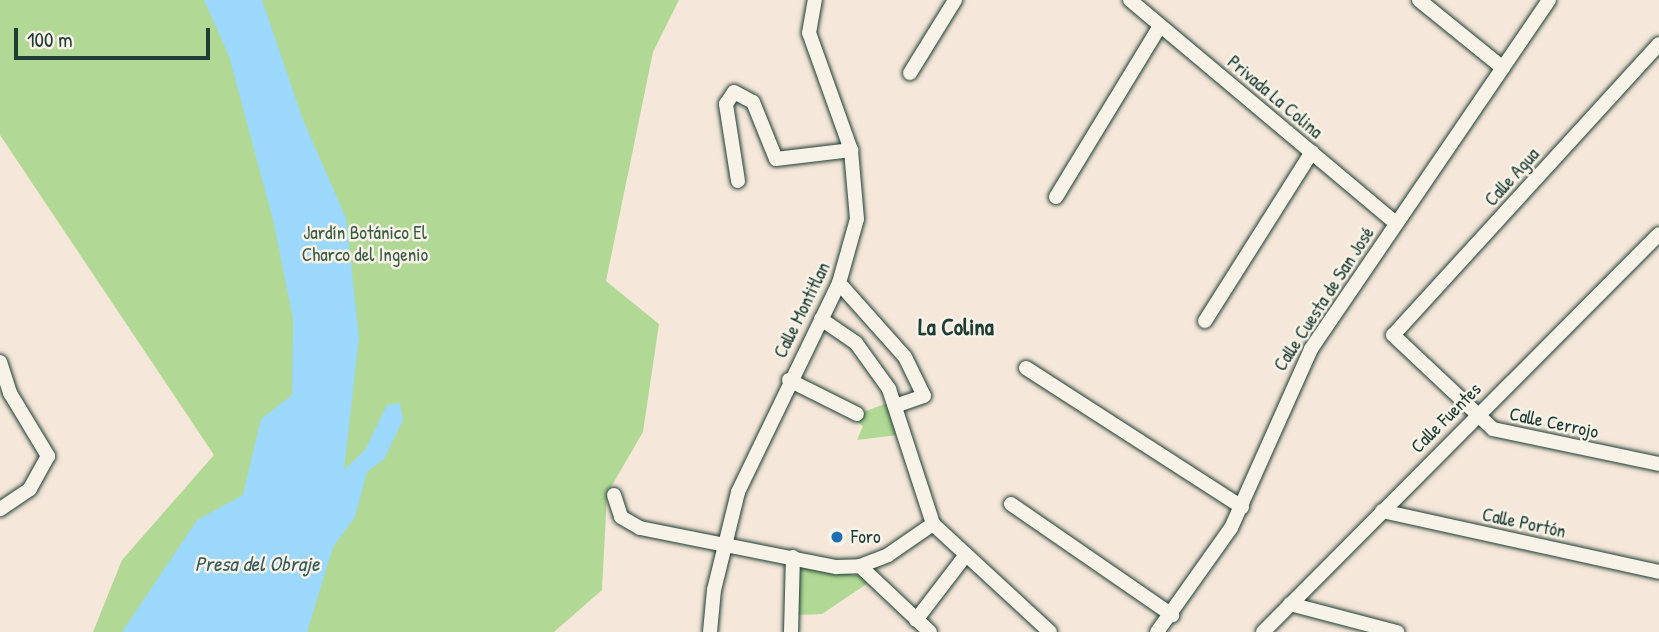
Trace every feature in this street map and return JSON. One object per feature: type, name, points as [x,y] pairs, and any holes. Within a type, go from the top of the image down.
[{"type":"street","name":"Calle Montitlan","points":[[710,632],[724,541],[750,459],[839,283],[857,219],[851,150],[809,33],[815,0]]},
{"type":"street","points":[[910,73],[955,0]]},
{"type":"street","name":"Privada La Colina","points":[[1130,0],[1396,223]]},
{"type":"street","points":[[1419,0],[1503,68]]},
{"type":"street","name":"Calle Cuesta de San José","points":[[1157,632],[1208,568],[1242,506],[1294,379],[1396,223],[1549,0]]},
{"type":"street","points":[[1056,197],[1160,26]]},
{"type":"street","name":"Calle Agua","points":[[1394,335],[1659,44]]},
{"type":"street","points":[[738,181],[726,104],[734,92],[752,102],[776,159],[851,150]]},
{"type":"street","points":[[1205,321],[1312,152]]},
{"type":"street","name":"Calle Fuentes","points":[[1263,632],[1659,233]]},
{"type":"street","points":[[839,283],[905,357],[924,396],[895,405]]},
{"type":"street","points":[[821,319],[856,343],[895,405],[933,524],[1049,632]]},
{"type":"street","name":"Calle Cerrojo","points":[[1394,335],[1475,416],[1493,429],[1659,464]]},
{"type":"street","points":[[0,362],[10,393],[48,456],[30,489],[0,509]]},
{"type":"street","points":[[1026,368],[1242,506]]},
{"type":"street","points":[[789,380],[857,414]]},
{"type":"street","points":[[614,495],[621,517],[640,528],[724,541],[836,567],[860,566],[933,524]]},
{"type":"street","points":[[1011,504],[1172,615]]},
{"type":"street","name":"Calle Portón","points":[[1381,511],[1659,572]]},
{"type":"street","points":[[916,620],[965,556]]},
{"type":"street","points":[[791,632],[793,557]]},
{"type":"street","points":[[860,566],[930,632]]},
{"type":"street","points":[[1290,604],[1397,632]]},
{"type":"green space","name":"Jardín Botánico El Charco del Ingenio","points":[[0,0],[679,0],[653,52],[606,281],[659,324],[643,432],[607,494],[602,590],[554,632],[93,632],[122,560],[214,455],[0,135]]},
{"type":"green space","points":[[890,402],[898,435],[857,440],[863,426],[850,417]]},
{"type":"green space","points":[[798,566],[865,577],[871,581],[822,614],[798,615]]},
{"type":"water","name":"Presa del Obraje","points":[[204,0],[262,0],[303,120],[346,218],[359,337],[344,470],[365,450],[387,405],[400,403],[403,420],[384,459],[367,472],[355,517],[333,547],[307,632],[122,632],[197,520],[243,495],[261,419],[292,395],[293,319],[274,224],[229,56]]},
{"type":"place","name":"Foro","points":[[837,537]]},
{"type":"district","name":"La Colina","points":[[956,327]]}]
